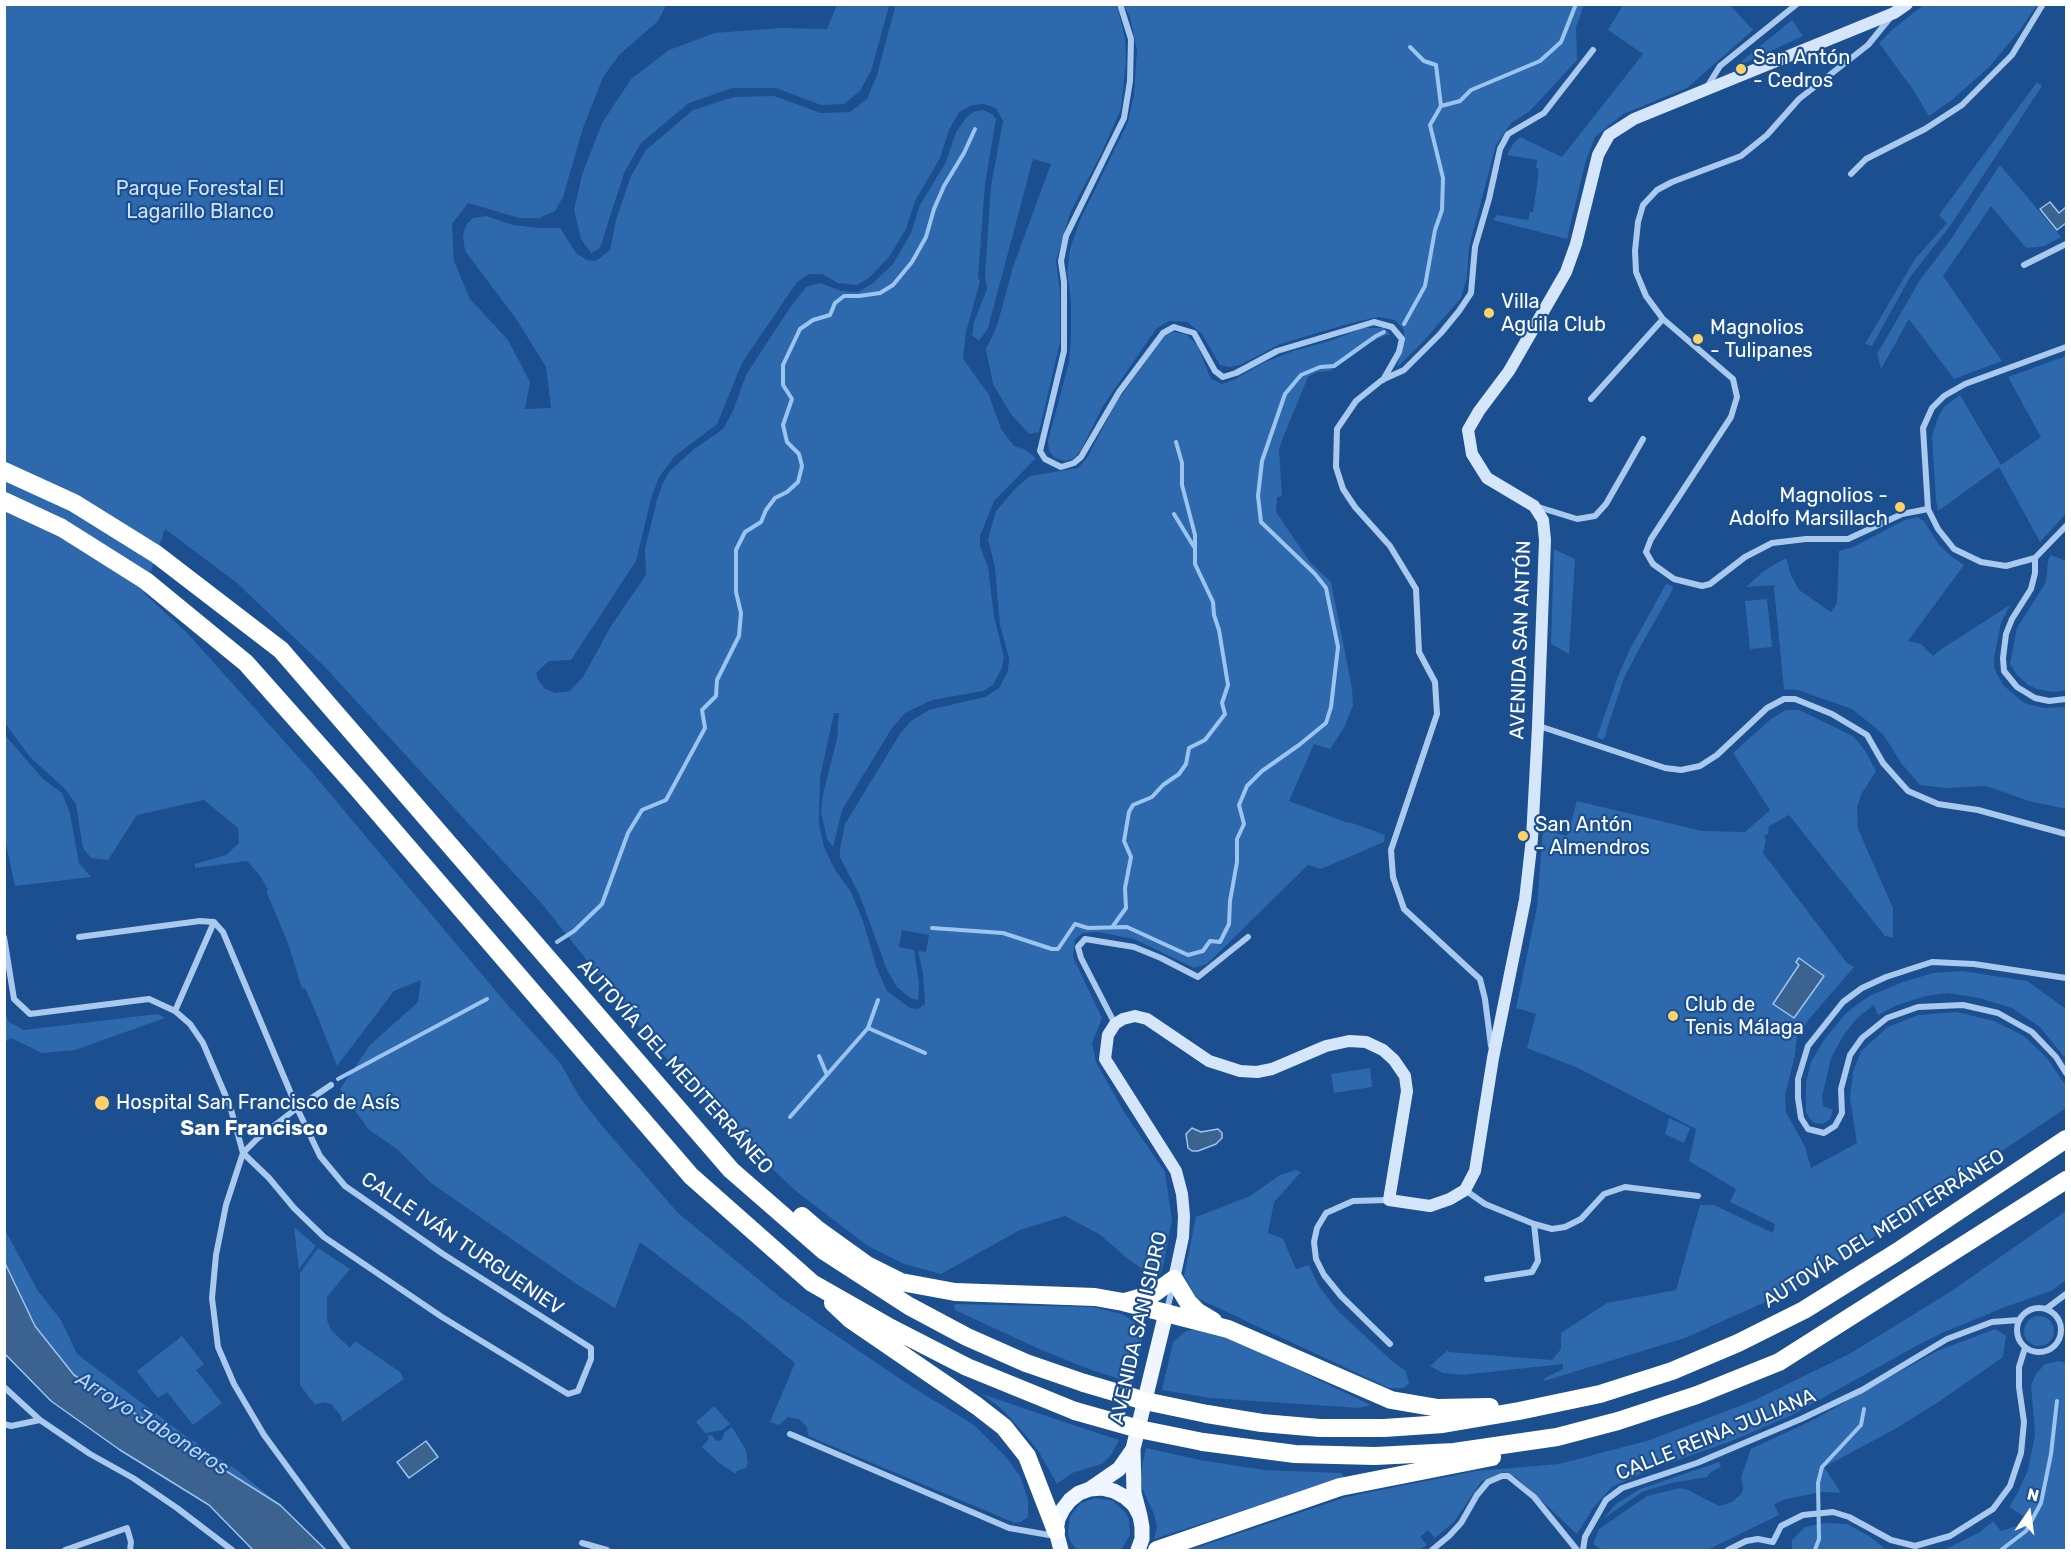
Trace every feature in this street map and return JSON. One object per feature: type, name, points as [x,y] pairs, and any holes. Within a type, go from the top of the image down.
[{"type":"highway","name":"AUTOVÍA DEL MEDITERRÁNEO","points":[[4,471],[74,503],[156,554],[281,650],[731,1170],[833,1257],[909,1306],[967,1337],[1026,1363],[1084,1383],[1145,1401],[1207,1414],[1262,1423],[1320,1428],[1384,1428],[1443,1424],[1600,1394],[1672,1371],[1747,1339],[1804,1310],[1907,1245],[2067,1138]]},
{"type":"highway","points":[[4,501],[62,528],[146,581],[194,618],[246,663],[357,788],[691,1176],[812,1282],[850,1319],[1004,1427],[1026,1456],[1057,1542]]},
{"type":"highway","points":[[674,1106],[817,1229],[867,1264],[901,1282],[955,1292],[1095,1297],[1228,1329]]},
{"type":"highway","points":[[1157,1551],[1340,1487],[1483,1460],[1618,1421],[1697,1395],[1779,1362],[2067,1180]]},
{"type":"highway","points":[[1122,1302],[1153,1294],[1174,1279],[1198,1312],[1228,1329],[1391,1400],[1438,1408],[1485,1406],[1519,1411]]},
{"type":"highway","points":[[812,1282],[891,1328],[967,1367],[1075,1411],[1139,1429],[1203,1442],[1296,1454],[1375,1456],[1454,1452],[1557,1437]]},
{"type":"main road","name":"AVENIDA SAN ISIDRO","points":[[1138,1551],[1142,1539],[1142,1527],[1134,1493],[1133,1449],[1166,1313]]},
{"type":"main road","name":"AVENIDA SAN ISIDRO","points":[[1057,1542],[1058,1519],[1070,1500],[1119,1469],[1133,1449]]},
{"type":"main road","points":[[1090,1489],[1102,1488],[1114,1491],[1134,1505],[1140,1516]]},
{"type":"street","points":[[1120,4],[1131,39],[1130,81],[1124,118],[1066,236],[1061,261],[1064,282],[1064,351],[1040,451],[1045,459],[1061,466],[1074,463],[1081,457],[1119,392],[1162,333],[1174,327],[1194,333],[1215,371],[1223,377],[1277,351],[1374,322],[1392,327],[1402,339],[1399,352],[1382,380]]},
{"type":"street","points":[[1704,92],[1720,66],[1797,4]]},
{"type":"street","points":[[1643,439],[1606,504],[1594,516],[1576,519],[1534,506],[1487,478],[1472,454],[1468,430],[1479,411],[1509,371],[1566,272],[1576,244],[1598,155],[1609,135],[1634,119],[1894,13],[1907,4]]},
{"type":"street","points":[[1851,174],[1866,159],[1925,129],[1962,105],[2012,55],[2043,4]]},
{"type":"street","points":[[1894,13],[1868,45],[1798,99],[1767,135],[1742,156],[1672,182],[1657,190],[1643,205],[1638,222],[1635,251],[1636,272],[1646,296],[1663,319],[1733,379],[1737,397],[1731,417],[1651,539],[1646,552],[1653,564],[1674,579],[1702,586],[1710,584],[1745,557],[1772,543],[1848,538],[1902,514],[1928,509]]},
{"type":"street","points":[[1493,1059],[1480,979],[1404,909],[1393,877],[1391,850],[1437,714],[1435,682],[1419,652],[1416,589],[1390,546],[1355,507],[1343,489],[1336,467],[1337,429],[1356,401],[1382,380],[1404,370],[1441,333],[1472,292],[1474,247],[1489,199],[1500,149],[1508,134],[1544,113],[1593,50]]},
{"type":"street","points":[[2024,265],[2067,244]]},
{"type":"street","points":[[1591,399],[1663,319]]},
{"type":"street","points":[[2067,347],[1965,384],[1944,396],[1932,408],[1923,429],[1928,509],[1938,529],[1954,549],[1981,562],[2006,566],[2035,558],[2067,526]]},
{"type":"street","name":"AVENIDA SAN ANTÓN","points":[[1465,1190],[1474,1171],[1493,1059],[1525,900],[1531,846],[1545,540],[1544,520],[1534,506]]},
{"type":"street","points":[[2035,558],[2035,573],[2031,590],[2012,619],[2006,634],[2002,658],[2004,671],[2017,687],[2035,698],[2049,701],[2067,699]]},
{"type":"street","points":[[1538,726],[1665,768],[1682,770],[1700,766],[1717,755],[1767,708],[1784,699],[1804,702],[1832,714],[1867,735],[1883,762],[1908,791],[1938,804],[1978,810],[2067,834]]},
{"type":"street","points":[[80,937],[200,921],[214,922],[176,1011]]},
{"type":"street","name":"CALLE IVÁN TURGUENIEV","points":[[214,922],[223,932],[297,1108],[320,1156],[345,1186],[443,1254],[591,1348],[591,1359],[578,1391],[568,1394],[442,1317],[324,1237],[243,1153]]},
{"type":"street","points":[[4,937],[14,999],[30,1014],[148,999],[176,1011],[190,1024],[203,1043],[230,1106],[243,1153]]},
{"type":"street","points":[[1248,937],[1198,977],[1134,947],[1085,939],[1077,947],[1115,1024],[1135,1016],[1147,1019],[1209,1061],[1240,1071],[1257,1072],[1272,1069],[1326,1046],[1349,1041],[1366,1042],[1383,1050],[1394,1060],[1405,1076],[1407,1091],[1389,1200]]},
{"type":"street","points":[[2067,978],[1974,964],[1932,962],[1886,977],[1862,988],[1843,1002],[1808,1046],[1798,1078],[1798,1098],[1801,1118],[1808,1129],[1824,1133],[1835,1126],[1842,1113],[1841,1089],[1850,1055],[1862,1038],[1887,1018],[1918,1006],[1963,1005],[1998,1013],[2032,1032],[2056,1057],[2067,1073]]},
{"type":"street","name":"AVENIDA SAN ISIDRO","points":[[1115,1024],[1108,1035],[1105,1059],[1176,1171],[1182,1194],[1183,1237],[1166,1313]]},
{"type":"street","points":[[331,1085],[297,1108],[243,1153],[226,1205],[216,1255],[212,1298],[218,1347],[234,1384],[264,1435],[348,1551]]},
{"type":"street","points":[[1390,1344],[1341,1296],[1324,1275],[1316,1259],[1314,1242],[1317,1228],[1326,1213],[1353,1201],[1389,1200],[1430,1206],[1450,1200],[1465,1190],[1485,1204],[1552,1229],[1565,1227],[1581,1219],[1604,1194],[1625,1187],[1698,1196]]},
{"type":"street","points":[[1487,1279],[1532,1272],[1539,1261],[1534,1224]]},
{"type":"street","points":[[2046,1309],[2067,1294]]},
{"type":"street","points":[[2040,1307],[2046,1309],[2064,1325],[2063,1341],[2043,1352],[2025,1348],[2017,1335],[2019,1320],[2027,1311],[2040,1307]]},
{"type":"street","name":"CALLE REINA JULIANA","points":[[1583,1551],[1585,1537],[1606,1500],[1622,1488],[1697,1463],[1801,1419],[1862,1390],[1947,1340],[1992,1322],[2019,1320]]},
{"type":"street","points":[[1775,1551],[1773,1542],[1781,1526],[1803,1515],[1833,1512],[1849,1516],[1891,1540],[1915,1546],[1950,1536],[1993,1509],[2010,1486],[2021,1453],[2024,1422],[2019,1387],[2019,1366],[2025,1348]]},
{"type":"street","points":[[4,1388],[40,1420],[177,1508],[232,1551]]},
{"type":"street","points":[[4,1424],[11,1426],[40,1420]]},
{"type":"street","points":[[790,1434],[1009,1528],[1057,1542]]},
{"type":"street","points":[[1432,1551],[1461,1523],[1477,1495],[1488,1482],[1502,1476],[1508,1476],[1534,1497],[1577,1551]]},
{"type":"street","points":[[65,1551],[127,1528],[131,1542],[130,1551]]},
{"type":"street","points":[[1728,1551],[1746,1541],[1758,1539],[1773,1542]]},
{"type":"street","points":[[582,1543],[607,1551]]},
{"type":"green space","points":[[1925,4],[2037,4],[2020,30],[1990,66],[1952,100],[1929,116],[1879,43]]},
{"type":"green space","name":"Parque Forestal El Lagarillo Blanco","points":[[5,5],[666,5],[658,21],[620,54],[603,77],[583,128],[563,197],[555,211],[539,218],[519,218],[468,203],[452,224],[454,261],[470,299],[508,340],[530,382],[525,409],[551,408],[546,367],[517,320],[465,251],[463,236],[466,225],[473,218],[486,216],[513,225],[560,228],[576,253],[587,260],[596,261],[610,250],[616,220],[631,176],[646,150],[693,110],[734,97],[774,96],[821,113],[850,112],[867,99],[877,75],[895,7],[889,6],[871,71],[860,91],[844,104],[821,105],[776,88],[732,88],[689,103],[641,143],[624,173],[600,248],[591,253],[581,239],[574,210],[582,175],[602,123],[631,79],[669,50],[715,33],[781,28],[827,29],[837,5],[1115,5],[1125,38],[1126,61],[1121,109],[1101,154],[1070,213],[1056,261],[1060,293],[1060,342],[1039,432],[1029,434],[1010,413],[993,384],[986,349],[997,326],[1013,267],[1051,164],[1033,159],[988,328],[979,341],[972,335],[974,322],[987,289],[985,275],[991,186],[1003,121],[996,108],[984,104],[972,105],[959,112],[949,130],[940,158],[915,201],[906,229],[889,257],[869,278],[857,285],[838,283],[822,274],[809,274],[797,282],[742,363],[717,424],[675,456],[659,477],[651,499],[636,561],[571,660],[549,661],[536,673],[545,689],[555,693],[570,691],[583,677],[611,626],[646,575],[645,549],[657,500],[669,472],[693,450],[723,429],[733,411],[746,375],[806,287],[820,283],[841,291],[858,292],[873,283],[893,264],[911,233],[920,205],[946,162],[956,132],[973,112],[983,110],[992,114],[996,119],[985,184],[978,277],[980,281],[966,332],[963,359],[989,395],[1001,429],[1014,446],[1024,449],[1036,458],[994,501],[980,536],[980,546],[988,567],[994,616],[1004,657],[1002,668],[993,685],[983,691],[932,700],[905,713],[892,728],[842,810],[833,847],[827,839],[821,812],[823,794],[837,739],[839,713],[834,713],[820,777],[819,824],[824,847],[835,870],[851,892],[863,921],[877,969],[887,991],[910,1008],[918,1009],[925,1004],[923,973],[918,951],[926,952],[929,935],[902,930],[899,947],[914,950],[919,984],[918,1000],[910,998],[897,987],[887,970],[860,896],[840,857],[840,849],[845,824],[900,734],[911,721],[929,710],[985,697],[999,688],[1008,671],[1009,658],[1000,625],[995,567],[988,539],[996,511],[1030,476],[1078,468],[1087,458],[1116,403],[1165,335],[1174,332],[1186,334],[1197,345],[1211,379],[1222,384],[1293,351],[1330,341],[1363,328],[1383,328],[1391,335],[1371,342],[1330,371],[1317,372],[1308,377],[1279,450],[1282,496],[1277,497],[1276,512],[1310,562],[1331,582],[1352,688],[1353,705],[1345,726],[1330,749],[1314,744],[1289,801],[1385,835],[1384,842],[1321,869],[1308,865],[1207,964],[1194,968],[1134,939],[1098,932],[1083,933],[1075,939],[1073,957],[1102,1018],[1092,1043],[1096,1062],[1124,1112],[1165,1172],[1172,1220],[1162,1270],[1157,1279],[1128,1259],[1099,1234],[1065,1216],[1020,1230],[941,1274],[904,1264],[868,1246],[797,1192],[729,1128],[650,1040],[543,905],[324,666],[237,583],[165,529],[144,593],[188,634],[310,770],[505,1002],[561,1064],[579,1096],[603,1127],[678,1213],[781,1298],[912,1387],[974,1425],[1007,1458],[1021,1478],[1028,1500],[1028,1517],[1021,1522],[1015,1523],[808,1436],[807,1427],[799,1419],[788,1417],[779,1425],[770,1422],[795,1363],[640,1242],[615,1308],[431,1183],[397,1149],[368,1129],[340,1089],[370,1045],[418,1002],[421,980],[394,991],[337,1066],[305,988],[302,989],[288,943],[261,877],[247,861],[195,868],[195,864],[226,855],[239,843],[238,828],[204,800],[137,815],[108,860],[91,858],[83,848],[76,804],[65,789],[30,757],[5,723]]},
{"type":"green space","points":[[1124,5],[1584,5],[1576,27],[1577,60],[1530,111],[1511,123],[1496,145],[1469,247],[1467,277],[1461,298],[1420,345],[1397,367],[1404,330],[1395,320],[1379,317],[1351,323],[1280,344],[1240,365],[1229,367],[1220,365],[1202,334],[1187,322],[1169,321],[1156,329],[1103,406],[1081,450],[1073,459],[1065,461],[1055,458],[1049,451],[1048,441],[1069,362],[1071,301],[1067,272],[1070,249],[1080,220],[1128,122],[1134,94],[1137,51],[1130,17]]},
{"type":"green space","points":[[1623,5],[1730,5],[1753,30],[1687,88],[1623,114],[1595,137],[1586,160],[1567,239],[1493,220],[1497,215],[1528,220],[1530,212],[1533,212],[1538,178],[1537,160],[1507,155],[1513,144],[1520,137],[1562,157],[1643,54],[1608,30]]},
{"type":"green space","points":[[1792,20],[1803,36],[1732,69]]},
{"type":"green space","points":[[2037,82],[2042,86],[1950,226],[1910,277],[1872,346],[1865,344],[1915,259],[1947,223],[1939,215]]},
{"type":"green space","points":[[2000,165],[2061,237],[2044,246],[2026,248],[1991,206],[1943,276],[2002,361],[1954,379],[1909,319],[1881,369],[1877,354],[1920,280],[1949,242]]},
{"type":"green space","points":[[2066,356],[2066,512],[2062,518],[2040,542],[1999,467],[1938,511],[1932,436],[1944,407],[1960,395],[2001,465],[2041,437],[2008,377]]},
{"type":"green space","points":[[1917,517],[1924,521],[1939,545],[1964,565],[1908,641],[1921,644],[1933,656],[2010,605],[2001,623],[1994,668],[2003,685],[2024,703],[2044,708],[2066,707],[2066,809],[2029,801],[1986,786],[1945,788],[1920,785],[1901,763],[1883,734],[1852,709],[1798,690],[1784,689],[1775,585],[1746,587],[1765,570],[1786,558],[1799,590],[1831,612],[1837,603],[1839,551],[1853,547],[1905,520]]},
{"type":"green space","points":[[1554,549],[1575,559],[1569,654],[1551,644]]},
{"type":"green space","points":[[2051,555],[2066,561],[2066,690],[2053,692],[2028,685],[2017,675],[2010,664],[2017,628],[2046,582],[2048,560]]},
{"type":"green space","points":[[1666,584],[1672,586],[1673,589],[1624,678],[1603,740],[1597,737],[1618,676],[1630,649]]},
{"type":"green space","points":[[1767,599],[1772,647],[1750,649],[1745,601]]},
{"type":"green space","points":[[1786,710],[1799,710],[1853,736],[1864,749],[1876,771],[1862,793],[1857,807],[1858,829],[1893,908],[1893,938],[1885,936],[1789,815],[1769,826],[1768,834],[1764,836],[1766,840],[1763,853],[1847,963],[1854,967],[1797,1036],[1795,1055],[1785,1095],[1786,1112],[1805,1147],[1811,1168],[1857,1143],[1850,1098],[1853,1072],[1861,1051],[1888,1027],[1918,1015],[1957,1012],[1994,1021],[2024,1036],[2047,1058],[2066,1086],[2066,1108],[1801,1286],[1685,1338],[1544,1381],[1545,1378],[1563,1369],[1563,1364],[1462,1375],[1443,1373],[1430,1366],[1448,1350],[1449,1352],[1552,1360],[1561,1349],[1561,1333],[1607,1303],[1676,1290],[1700,1205],[1714,1205],[1773,1233],[1775,1224],[1730,1202],[1736,1189],[1689,1161],[1696,1129],[1578,1068],[1527,1048],[1536,1014],[1516,1008],[1537,907],[1543,830],[1567,836],[1577,801],[1702,831],[1745,832],[1770,810],[1733,753],[1771,719]]},
{"type":"green space","points":[[5,735],[43,779],[62,793],[70,813],[79,863],[91,877],[15,886],[5,839]]},
{"type":"green space","points":[[1962,971],[2027,981],[2066,1009],[2066,1059],[2040,1027],[2012,1008],[1979,998],[1947,993],[1925,996],[1895,1006],[1878,1015],[1874,1005],[1857,1018],[1843,1036],[1831,1058],[1822,1097],[1823,1106],[1833,1110],[1830,1119],[1823,1124],[1815,1123],[1810,1119],[1806,1112],[1806,1083],[1811,1062],[1824,1040],[1846,1013],[1869,996],[1903,982],[1933,973]]},
{"type":"green space","points":[[4,1011],[9,1022],[24,1030],[158,1014],[165,1018],[75,1050],[42,1053],[11,1038],[5,1042]]},
{"type":"green space","points":[[1370,1068],[1372,1087],[1334,1093],[1331,1074]]},
{"type":"green space","points":[[1669,1118],[1690,1128],[1684,1143],[1665,1134]]},
{"type":"green space","points":[[1296,1170],[1301,1172],[1274,1202],[1268,1233],[1283,1239],[1296,1269],[1309,1265],[1318,1285],[1338,1311],[1393,1362],[1406,1371],[1409,1384],[1403,1388],[1389,1388],[1197,1298],[1184,1276],[1196,1217],[1250,1196],[1280,1175]]},
{"type":"green space","points":[[2066,1211],[2066,1280],[2051,1291],[1944,1332],[1792,1415],[1729,1442],[1649,1470],[1612,1487],[1593,1508],[1577,1534],[1516,1477],[1504,1472],[1481,1482],[1454,1522],[1435,1538],[1428,1530],[1420,1537],[1427,1545],[1419,1550],[1190,1550],[1346,1497],[1476,1471],[1559,1464],[1650,1440],[1755,1400],[1851,1353],[1950,1292]]},
{"type":"green space","points":[[294,1227],[316,1246],[299,1269]]},
{"type":"green space","points":[[4,1228],[38,1291],[61,1320],[77,1354],[183,1434],[237,1470],[280,1505],[74,1375],[35,1326],[5,1261]]},
{"type":"green space","points":[[318,1248],[350,1269],[327,1297],[327,1320],[331,1330],[350,1348],[355,1341],[400,1372],[404,1379],[342,1422],[341,1416],[331,1404],[323,1402],[315,1405],[300,1385],[300,1273]]},
{"type":"green space","points":[[954,1305],[1093,1307],[1122,1314],[1139,1325],[1142,1342],[1132,1383],[1039,1349],[955,1310]]},
{"type":"green space","points":[[2039,1316],[2045,1317],[2053,1325],[2053,1337],[2045,1345],[2039,1346],[2033,1345],[2025,1337],[2024,1331],[2025,1325],[2033,1317]]},
{"type":"green space","points":[[1199,1329],[1218,1332],[1371,1405],[1359,1408],[1210,1398],[1162,1390],[1173,1342],[1186,1331]]},
{"type":"green space","points":[[1995,1329],[2006,1336],[2003,1357],[1895,1429],[1824,1467],[1841,1493],[1822,1492],[1786,1499],[1774,1504],[1779,1515],[1707,1550],[1602,1550],[1593,1544],[1599,1529],[1647,1496],[1680,1488],[1719,1506],[1732,1502],[1743,1489],[1741,1477],[1751,1449],[1815,1419],[1937,1351]]},
{"type":"green space","points":[[182,1336],[204,1364],[196,1370],[222,1403],[193,1425],[167,1392],[158,1398],[137,1371]]},
{"type":"green space","points":[[2059,1361],[2066,1363],[2066,1550],[1944,1550],[1980,1532],[1993,1521],[2001,1531],[2017,1526],[2025,1517],[2009,1507],[2028,1470],[2035,1435],[2031,1385],[2036,1374],[2045,1364]]},
{"type":"green space","points":[[982,1394],[1119,1440],[1111,1455],[1102,1464],[1072,1473],[1057,1484],[1039,1452],[1024,1433],[1002,1409]]},
{"type":"green space","points":[[714,1406],[730,1424],[722,1430],[705,1433],[696,1422]]},
{"type":"green space","points":[[732,1427],[746,1450],[748,1463],[746,1468],[737,1471],[736,1474],[719,1463],[702,1447],[709,1439],[707,1436],[712,1435],[716,1441],[722,1440],[724,1433]]},
{"type":"green space","points":[[1146,1448],[1200,1460],[1264,1470],[1341,1473],[1343,1478],[1154,1539],[1157,1527],[1143,1490],[1140,1475]]},
{"type":"green space","points":[[1719,1462],[1721,1467],[1707,1477],[1671,1483],[1642,1492],[1603,1519],[1616,1504],[1640,1489]]},
{"type":"green space","points":[[1096,1498],[1113,1501],[1129,1519],[1130,1535],[1121,1550],[1077,1550],[1070,1541],[1068,1533],[1070,1516],[1081,1503]]},
{"type":"green space","points":[[1824,1523],[1847,1524],[1869,1536],[1887,1550],[1792,1550],[1792,1540],[1805,1527]]},
{"type":"shaded area","points":[[2050,202],[2059,213],[2066,207],[2066,223],[2057,230],[2040,209]]},
{"type":"shaded area","points":[[1799,958],[1824,976],[1794,1018],[1773,1004],[1799,965],[1796,962]]},
{"type":"shaded area","points":[[1192,1128],[1201,1132],[1218,1129],[1222,1133],[1222,1138],[1216,1144],[1192,1151],[1188,1148],[1186,1134]]},
{"type":"shaded area","points":[[4,1261],[35,1326],[74,1375],[280,1505],[326,1550],[253,1550],[209,1505],[120,1450],[51,1401],[5,1354]]},
{"type":"shaded area","points":[[426,1441],[438,1457],[409,1478],[397,1462]]},
{"type":"waterway","points":[[1404,324],[1425,286],[1435,230],[1442,210],[1443,178],[1430,125],[1441,106],[1460,101],[1471,90],[1540,61],[1561,42],[1576,4]]},
{"type":"waterway","points":[[1410,47],[1424,61],[1436,65],[1441,106]]},
{"type":"waterway","points":[[557,942],[574,931],[602,904],[628,833],[642,810],[666,800],[705,728],[702,710],[716,696],[717,680],[739,636],[741,613],[736,592],[736,550],[745,532],[761,522],[775,498],[787,492],[798,482],[802,466],[799,454],[787,442],[783,425],[792,399],[783,385],[783,365],[800,329],[813,320],[830,315],[835,303],[844,296],[880,293],[893,285],[912,262],[926,237],[944,186],[964,153],[975,129]]},
{"type":"waterway","points":[[932,928],[1003,933],[1052,949],[1058,949],[1075,924],[1088,928],[1127,927],[1188,955],[1203,951],[1210,941],[1220,942],[1229,924],[1230,901],[1237,862],[1237,839],[1244,824],[1239,805],[1247,786],[1262,771],[1326,723],[1331,707],[1338,647],[1326,588],[1315,574],[1261,522],[1258,496],[1262,461],[1285,394],[1301,375],[1320,367],[1334,366],[1384,332]]},
{"type":"waterway","points":[[1113,926],[1126,908],[1125,888],[1131,857],[1124,841],[1129,812],[1133,805],[1152,797],[1163,785],[1179,774],[1186,764],[1189,748],[1205,740],[1225,714],[1222,703],[1228,685],[1219,630],[1213,602],[1195,564],[1195,535],[1182,485],[1182,463],[1176,442]]},
{"type":"waterway","points":[[1174,514],[1194,547]]},
{"type":"waterway","points":[[338,1079],[487,999]]},
{"type":"waterway","points":[[790,1117],[868,1028],[878,1000]]},
{"type":"waterway","points":[[868,1028],[925,1053]]},
{"type":"waterway","points":[[819,1056],[827,1075]]},
{"type":"waterway","points":[[2001,1550],[2026,1531],[2041,1503],[2051,1454],[2057,1401]]},
{"type":"waterway","points":[[1815,1550],[1819,1539],[1818,1483],[1822,1467],[1861,1425],[1864,1409]]},
{"type":"place","name":"San Antón - Cedros","points":[[1741,69]]},
{"type":"place","name":"Villa Aguila Club","points":[[1489,313]]},
{"type":"place","name":"Magnolios - Tulipanes","points":[[1698,339]]},
{"type":"place","name":"Magnolios - Adolfo Marsillach","points":[[1900,507]]},
{"type":"place","name":"San Antón - Almendros","points":[[1523,836]]},
{"type":"place","name":"Club de Tenis Málaga","points":[[1673,1016]]},
{"type":"place","name":"Hospital San Francisco de Asís","points":[[102,1103]]},
{"type":"district","name":"San Francisco","points":[[254,1129]]},
{"type":"water label","name":"Arroyo Jaboneros","points":[[152,1424]]}]
